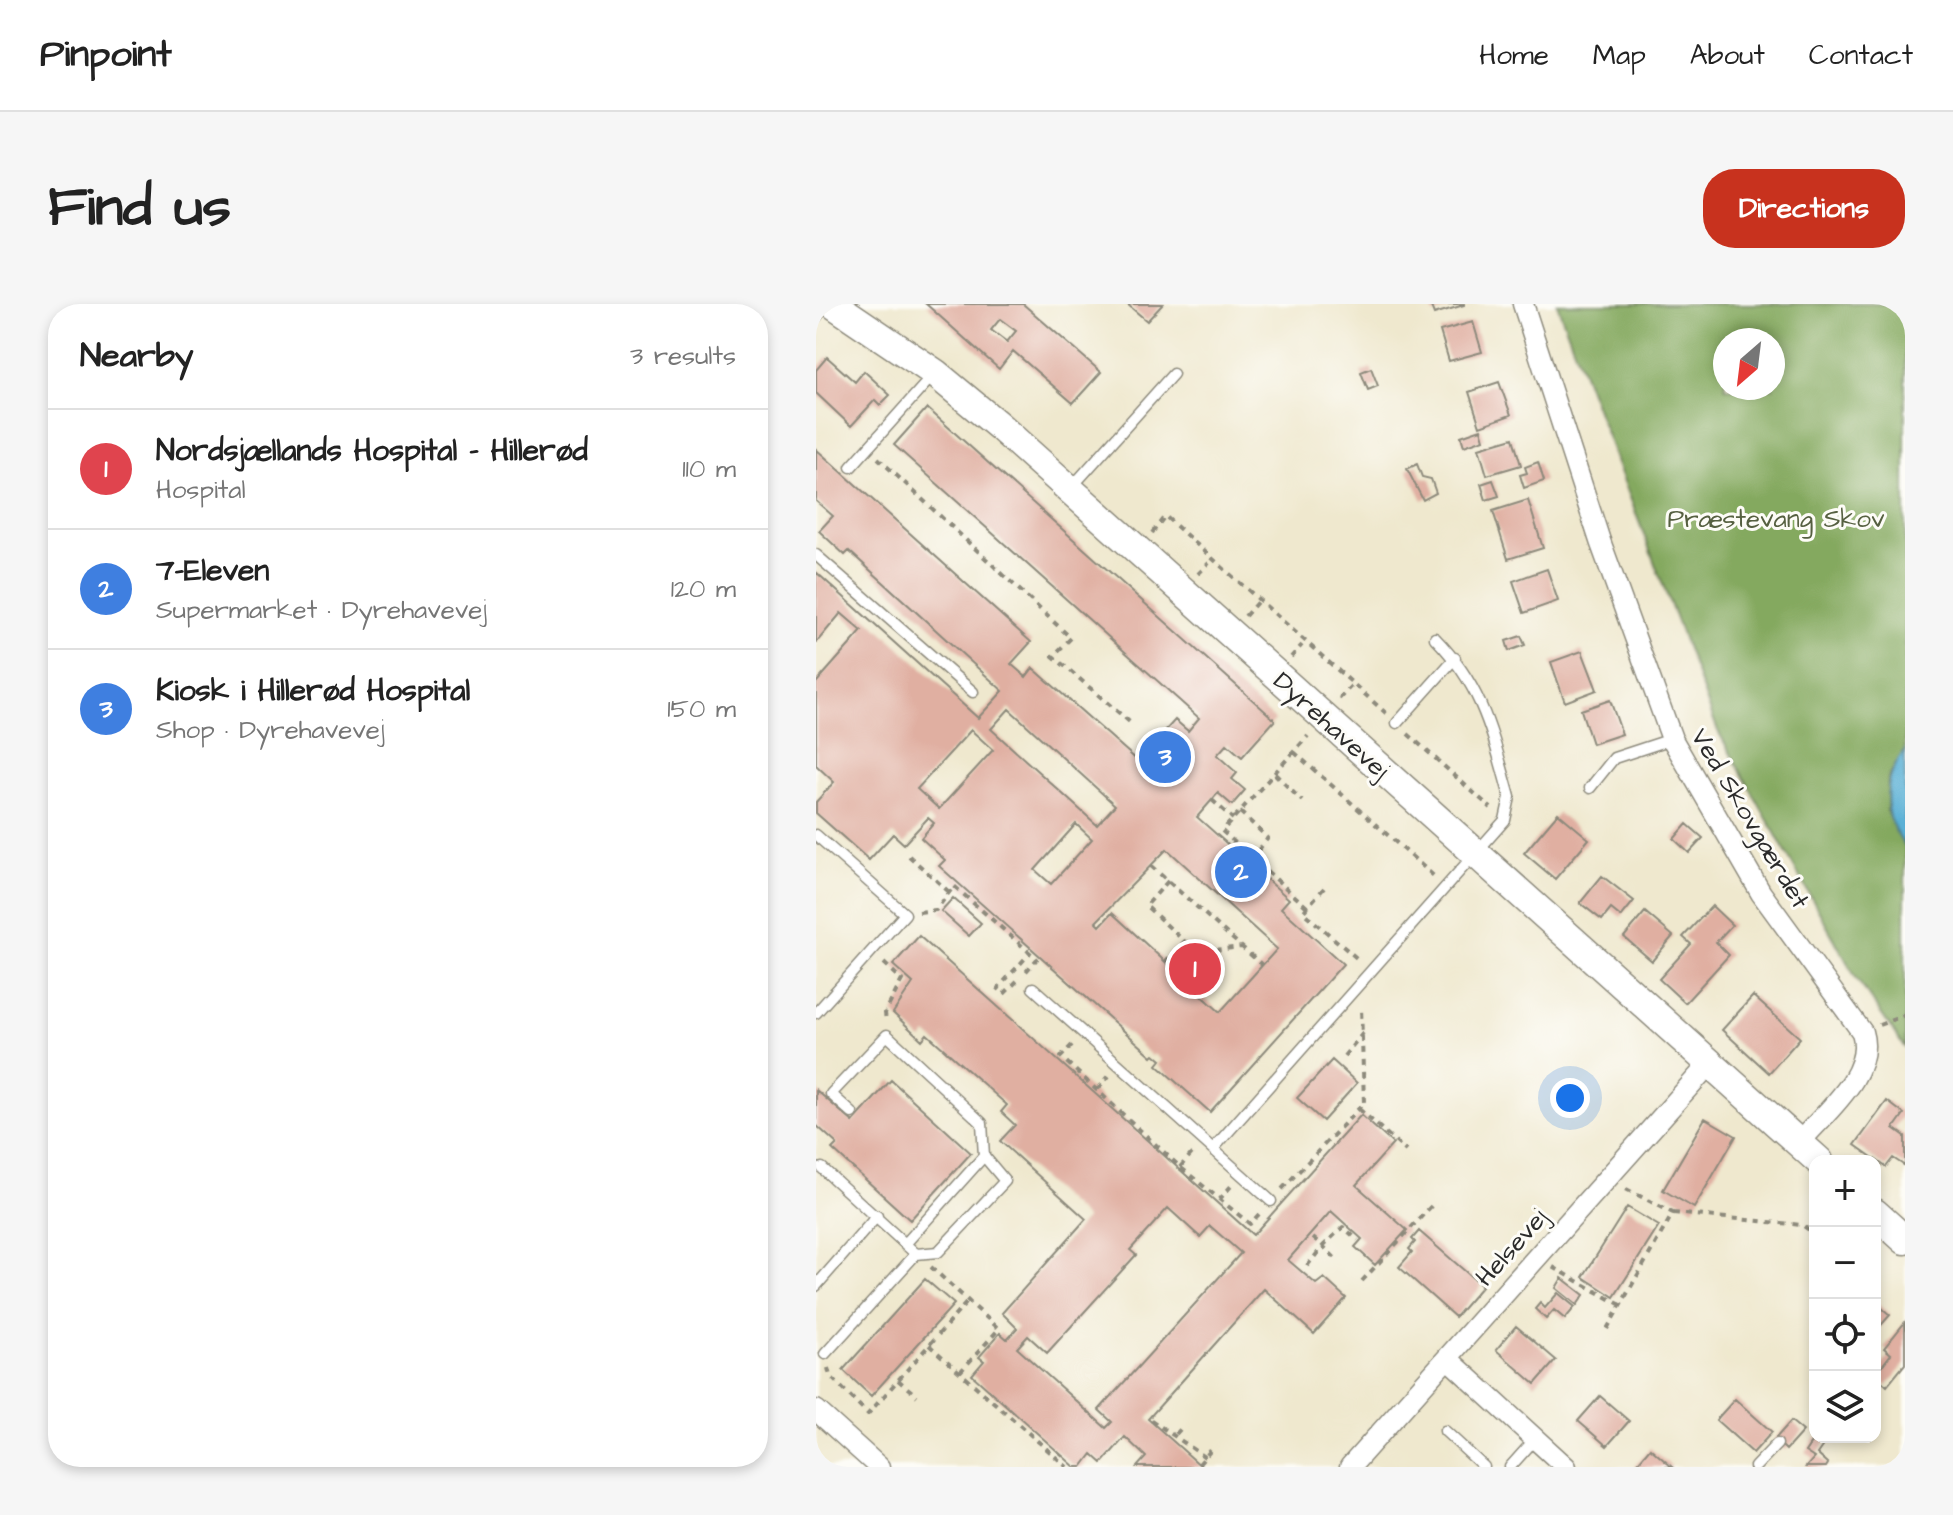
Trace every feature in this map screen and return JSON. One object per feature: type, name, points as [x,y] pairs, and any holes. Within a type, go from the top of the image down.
[{"type":"street","name":"Dyrehavevej","points":[[833,304],[935,373],[1070,489],[1474,855],[1809,1152]]},
{"type":"street","name":"Ved Skovgærdet","points":[[1523,304],[1600,541],[1672,739],[1761,893],[1862,1032],[1866,1046],[1860,1070],[1809,1152]]},
{"type":"street","name":"Helsevej","points":[[1350,1467],[1711,1062]]},
{"type":"street","points":[[1881,1218],[1905,1240]]},
{"type":"street","points":[[1447,1358],[1566,1467]]},
{"type":"street","points":[[816,1410],[879,1467]]},
{"type":"lane","points":[[816,317],[827,304]]},
{"type":"lane","points":[[851,467],[935,373]]},
{"type":"lane","points":[[1070,489],[1173,374]]},
{"type":"lane","points":[[816,555],[973,692]]},
{"type":"lane","points":[[1213,1149],[1505,820],[1510,797],[1488,715],[1470,679],[1435,638]]},
{"type":"lane","points":[[1397,723],[1455,658]]},
{"type":"lane","points":[[1590,788],[1614,758],[1672,739]]},
{"type":"lane","points":[[816,835],[905,914],[816,1013]]},
{"type":"lane","points":[[1033,988],[1271,1201]]},
{"type":"lane","points":[[825,1354],[916,1254],[938,1252],[1005,1181],[984,1156],[982,1123],[887,1035],[831,1094],[852,1113]]},
{"type":"lane","points":[[906,1243],[984,1156]]},
{"type":"lane","points":[[822,1168],[916,1254]]},
{"type":"lane","points":[[816,1286],[877,1216]]},
{"type":"lane","points":[[1445,1431],[1484,1467]]},
{"type":"lane","points":[[1510,1467],[1535,1439]]},
{"type":"lane","points":[[1755,1467],[1777,1444]]},
{"type":"path","points":[[867,448],[1071,638],[1053,656],[1132,724]]},
{"type":"path","points":[[1154,530],[1165,516],[1505,820]]},
{"type":"path","points":[[1197,576],[1209,563]]},
{"type":"path","points":[[1247,613],[1259,600]]},
{"type":"path","points":[[1290,658],[1302,645]]},
{"type":"path","points":[[1341,696],[1352,684]]},
{"type":"path","points":[[1303,741],[1222,831],[1307,907]]},
{"type":"path","points":[[1294,752],[1446,887]]},
{"type":"path","points":[[1274,774],[1302,801]]},
{"type":"path","points":[[1212,800],[1233,819]]},
{"type":"path","points":[[1240,812],[1268,838],[1252,858]]},
{"type":"path","points":[[909,856],[949,892]]},
{"type":"path","points":[[1151,866],[1262,965]]},
{"type":"path","points":[[1168,881],[1146,906],[1196,952],[1242,947]]},
{"type":"path","points":[[905,914],[936,910],[954,886],[1037,959],[1026,971]]},
{"type":"path","points":[[1324,888],[1303,912],[1371,971]]},
{"type":"path","points":[[1165,962],[1185,941]]},
{"type":"path","points":[[1021,977],[1004,994],[998,988],[1030,953]]},
{"type":"path","points":[[884,963],[902,980],[885,1013],[887,1035]]},
{"type":"path","points":[[1344,1056],[1363,1033]]},
{"type":"path","points":[[1359,1109],[1406,1151]]},
{"type":"path","points":[[1608,1180],[1673,1213],[1802,1225],[1809,1230]]},
{"type":"path","points":[[1362,1281],[1434,1203]]},
{"type":"path","points":[[1607,1329],[1673,1213]]},
{"type":"path","points":[[1307,1266],[1343,1227],[1358,1240]]},
{"type":"path","points":[[1313,1238],[1336,1259]]},
{"type":"path","points":[[916,1254],[999,1329],[960,1372]]},
{"type":"path","points":[[1537,1258],[1621,1305]]},
{"type":"path","points":[[825,1354],[830,1376],[868,1414],[968,1301]]},
{"type":"path","points":[[929,1345],[1067,1467]]},
{"type":"path","points":[[898,1380],[917,1396]]},
{"type":"path","points":[[1151,1420],[1176,1434],[1205,1457]]},
{"type":"path","points":[[1176,1434],[1184,1425]]},
{"type":"path","points":[[1199,1464],[1211,1450]]},
{"type":"green space","name":"Præstevang Skov","points":[[1557,304],[1905,304],[1905,750],[1888,778],[1887,812],[1905,846],[1905,1048],[1856,978],[1718,731]]},
{"type":"water","points":[[1905,750],[1905,846],[1892,823],[1887,798],[1892,773]]},
{"type":"building","points":[[926,304],[1023,304],[1101,372],[1073,403],[1013,351],[999,369]],"holes":[[[1000,319],[1016,331],[1007,342],[991,330]]]},
{"type":"building","points":[[1127,304],[1163,304],[1147,321]]},
{"type":"building","points":[[1430,304],[1464,304],[1464,305],[1434,314]]},
{"type":"building","points":[[1473,322],[1482,352],[1449,361],[1440,331]]},
{"type":"building","points":[[827,357],[855,382],[864,371],[890,395],[880,405],[875,400],[851,426],[816,393],[816,370]]},
{"type":"building","points":[[1371,368],[1378,386],[1368,390],[1361,372]]},
{"type":"building","points":[[1499,382],[1511,415],[1480,426],[1469,392]]},
{"type":"building","points":[[927,408],[1275,720],[1242,757],[1227,744],[1217,755],[1237,773],[1232,779],[1245,790],[1232,805],[1218,793],[1197,817],[1289,899],[1281,908],[1343,964],[1210,1112],[1157,1065],[1161,1060],[1154,1054],[1152,1056],[939,866],[945,860],[921,838],[934,823],[928,818],[904,844],[893,834],[869,860],[816,813],[816,802],[834,782],[816,765],[816,683],[862,631],[841,613],[816,643],[816,572],[978,718],[1003,691],[849,551],[845,555],[819,531],[833,516],[816,501],[816,449],[1031,642],[1011,664],[1026,677],[1033,668],[1138,761],[1175,720],[1188,731],[1199,718],[894,445]],"holes":[[[1009,709],[1115,805],[1097,825],[991,729]],[[971,730],[993,750],[939,809],[917,789]],[[1076,824],[1092,839],[1051,884],[1035,870]],[[1167,849],[1277,949],[1220,1012],[1112,913],[1100,926],[1096,922]]]},
{"type":"building","points":[[1481,429],[1484,439],[1464,446],[1461,436]]},
{"type":"building","points":[[1513,438],[1521,465],[1487,475],[1479,448]]},
{"type":"building","points":[[1538,462],[1544,481],[1524,488],[1520,475],[1527,473],[1525,467]]},
{"type":"building","points":[[1417,464],[1422,477],[1431,479],[1436,493],[1423,500],[1407,469]]},
{"type":"building","points":[[1493,480],[1499,496],[1486,500],[1481,484]]},
{"type":"building","points":[[1528,500],[1543,548],[1508,559],[1493,511]]},
{"type":"building","points":[[1547,569],[1558,601],[1524,613],[1513,581]]},
{"type":"building","points":[[1521,636],[1525,645],[1509,651],[1506,641]]},
{"type":"building","points":[[1582,651],[1597,690],[1565,702],[1551,662]]},
{"type":"building","points":[[1610,700],[1622,734],[1592,744],[1581,710]]},
{"type":"building","points":[[1558,813],[1589,839],[1555,879],[1524,853]]},
{"type":"building","points":[[1687,824],[1703,838],[1689,853],[1674,839]]},
{"type":"building","points":[[1602,876],[1634,901],[1621,917],[1611,909],[1602,920],[1580,903]]},
{"type":"building","points":[[953,898],[981,923],[969,936],[941,911]]},
{"type":"building","points":[[1712,906],[1732,925],[1716,942],[1729,955],[1685,1003],[1659,979],[1691,944],[1683,937]]},
{"type":"building","points":[[1645,912],[1673,936],[1652,961],[1624,937]]},
{"type":"building","points":[[919,936],[1253,1235],[1361,1115],[1393,1144],[1356,1185],[1407,1230],[1375,1265],[1355,1247],[1362,1239],[1331,1211],[1288,1260],[1316,1284],[1324,1278],[1346,1298],[1314,1334],[1264,1289],[1148,1419],[1202,1467],[1137,1467],[1146,1457],[1125,1437],[1102,1463],[1092,1454],[1082,1467],[1075,1467],[972,1375],[984,1361],[979,1357],[1000,1333],[1007,1339],[1017,1328],[1002,1313],[1086,1219],[1000,1141],[1015,1125],[1001,1112],[1007,1105],[927,1034],[922,1040],[893,1013],[913,983],[893,965]],"holes":[[[1168,1208],[1200,1237],[1210,1226],[1241,1253],[1099,1410],[1112,1422],[1106,1428],[1017,1348],[1028,1336],[1047,1353],[1136,1255],[1130,1250]]]},
{"type":"building","points":[[1753,996],[1800,1038],[1769,1073],[1722,1030]]},
{"type":"building","points":[[1332,1060],[1357,1083],[1323,1121],[1297,1098]]},
{"type":"building","points":[[891,1080],[971,1153],[910,1220],[832,1149],[837,1144],[816,1125],[816,1090],[853,1122]]},
{"type":"building","points":[[1887,1101],[1904,1114],[1894,1128],[1905,1136],[1905,1166],[1893,1158],[1886,1167],[1881,1163],[1881,1155],[1869,1155],[1855,1145]]},
{"type":"building","points":[[1705,1118],[1736,1136],[1694,1208],[1663,1190]]},
{"type":"building","points":[[1627,1207],[1659,1226],[1614,1297],[1583,1277]]},
{"type":"building","points":[[1419,1231],[1482,1286],[1455,1317],[1399,1267],[1412,1252],[1409,1249],[1415,1242],[1412,1239]]},
{"type":"building","points":[[1562,1278],[1584,1295],[1577,1305],[1556,1288]]},
{"type":"building","points":[[925,1279],[954,1304],[871,1396],[843,1370]]},
{"type":"building","points":[[1558,1293],[1575,1307],[1565,1319],[1554,1310],[1546,1319],[1535,1309],[1540,1303],[1545,1308]]},
{"type":"building","points":[[1881,1307],[1890,1315],[1881,1325]]},
{"type":"building","points":[[1905,1322],[1905,1364],[1887,1386],[1881,1380],[1881,1367],[1891,1354],[1884,1348]]},
{"type":"building","points":[[1516,1326],[1556,1360],[1535,1384],[1496,1350]]},
{"type":"building","points":[[1600,1396],[1629,1421],[1607,1446],[1578,1421]]},
{"type":"building","points":[[1735,1399],[1772,1432],[1753,1453],[1716,1420]]},
{"type":"building","points":[[1791,1421],[1803,1431],[1786,1450],[1775,1439]]},
{"type":"building","points":[[1811,1443],[1825,1443],[1817,1454],[1828,1464],[1826,1467],[1806,1467],[1814,1458],[1805,1452]]},
{"type":"building","points":[[1650,1448],[1672,1467],[1634,1467]]},
{"type":"place","name":"Kiosk i Hillerød Hospital","points":[[1165,757]]},
{"type":"place","name":"7-Eleven","points":[[1241,872]]},
{"type":"place","name":"Nordsjællands Hospital - Hillerød","points":[[1195,969]]}]
